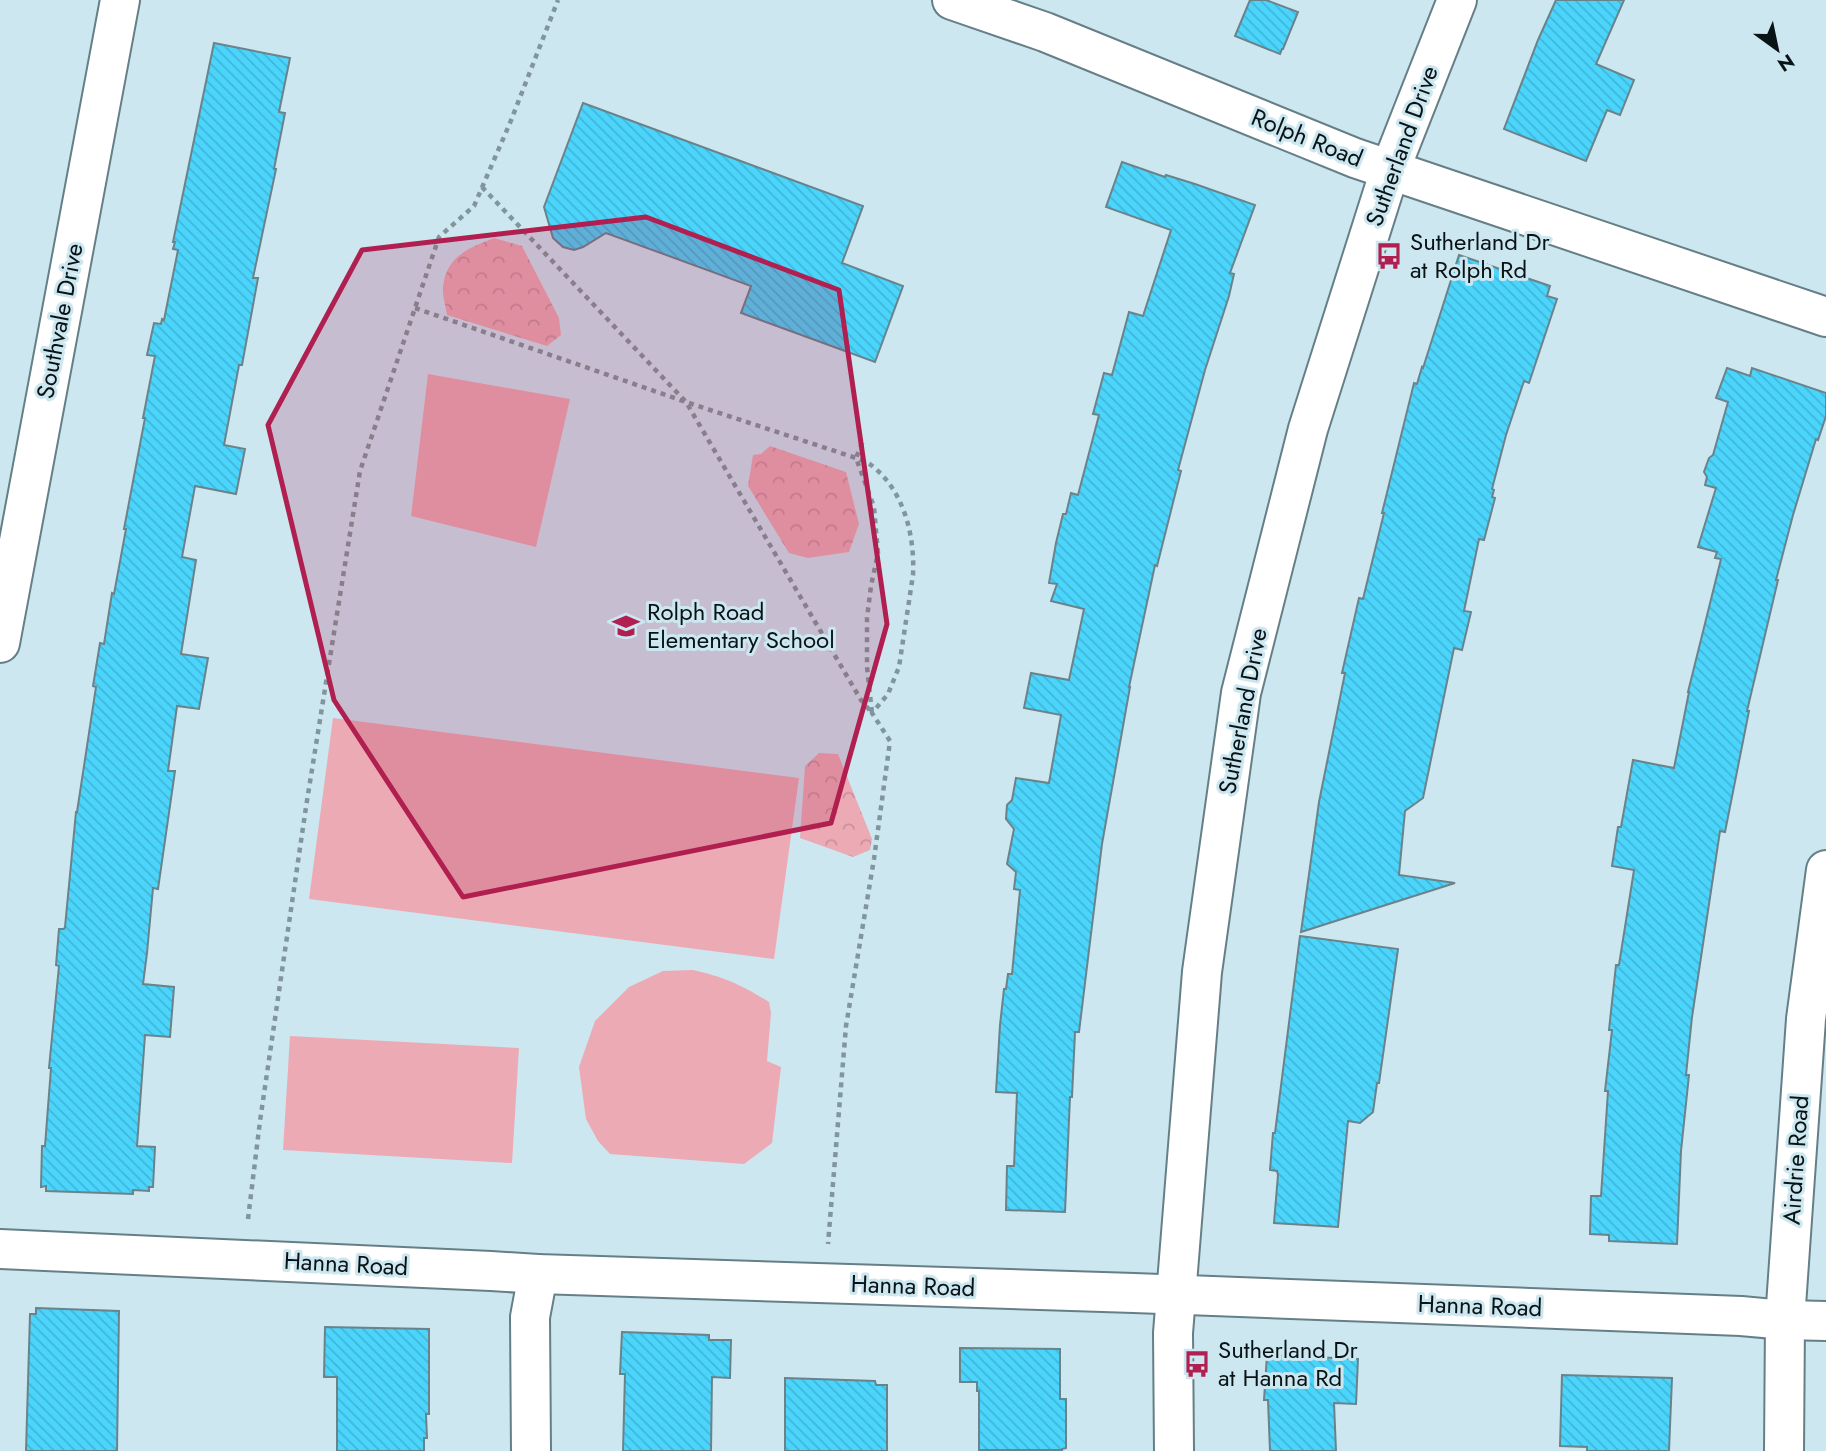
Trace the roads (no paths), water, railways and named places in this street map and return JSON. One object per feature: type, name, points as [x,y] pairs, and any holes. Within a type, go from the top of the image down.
[{"type":"street","name":"Southvale Drive","points":[[0,643],[120,0]]},
{"type":"street","name":"Rolph Road","points":[[952,0],[1045,32],[1355,158],[1826,317]]},
{"type":"street","name":"Sutherland Drive","points":[[1174,1451],[1172,1333],[1202,972],[1241,693],[1308,429],[1390,170],[1457,0]]},
{"type":"street","name":"Airdrie Road","points":[[1784,1451],[1785,1320],[1806,1019],[1826,870]]},
{"type":"street","name":"Hanna Road","points":[[0,1249],[538,1275],[1176,1295],[1826,1321]]},
{"type":"street","points":[[531,1451],[530,1317],[538,1275]]},
{"type":"place","name":"Sutherland Dr at Rolph Rd","points":[[1389,256]]},
{"type":"place","name":"Rolph Road Elementary School","points":[[626,626]]},
{"type":"place","name":"Sutherland Dr at Hanna Rd","points":[[1197,1364]]}]
